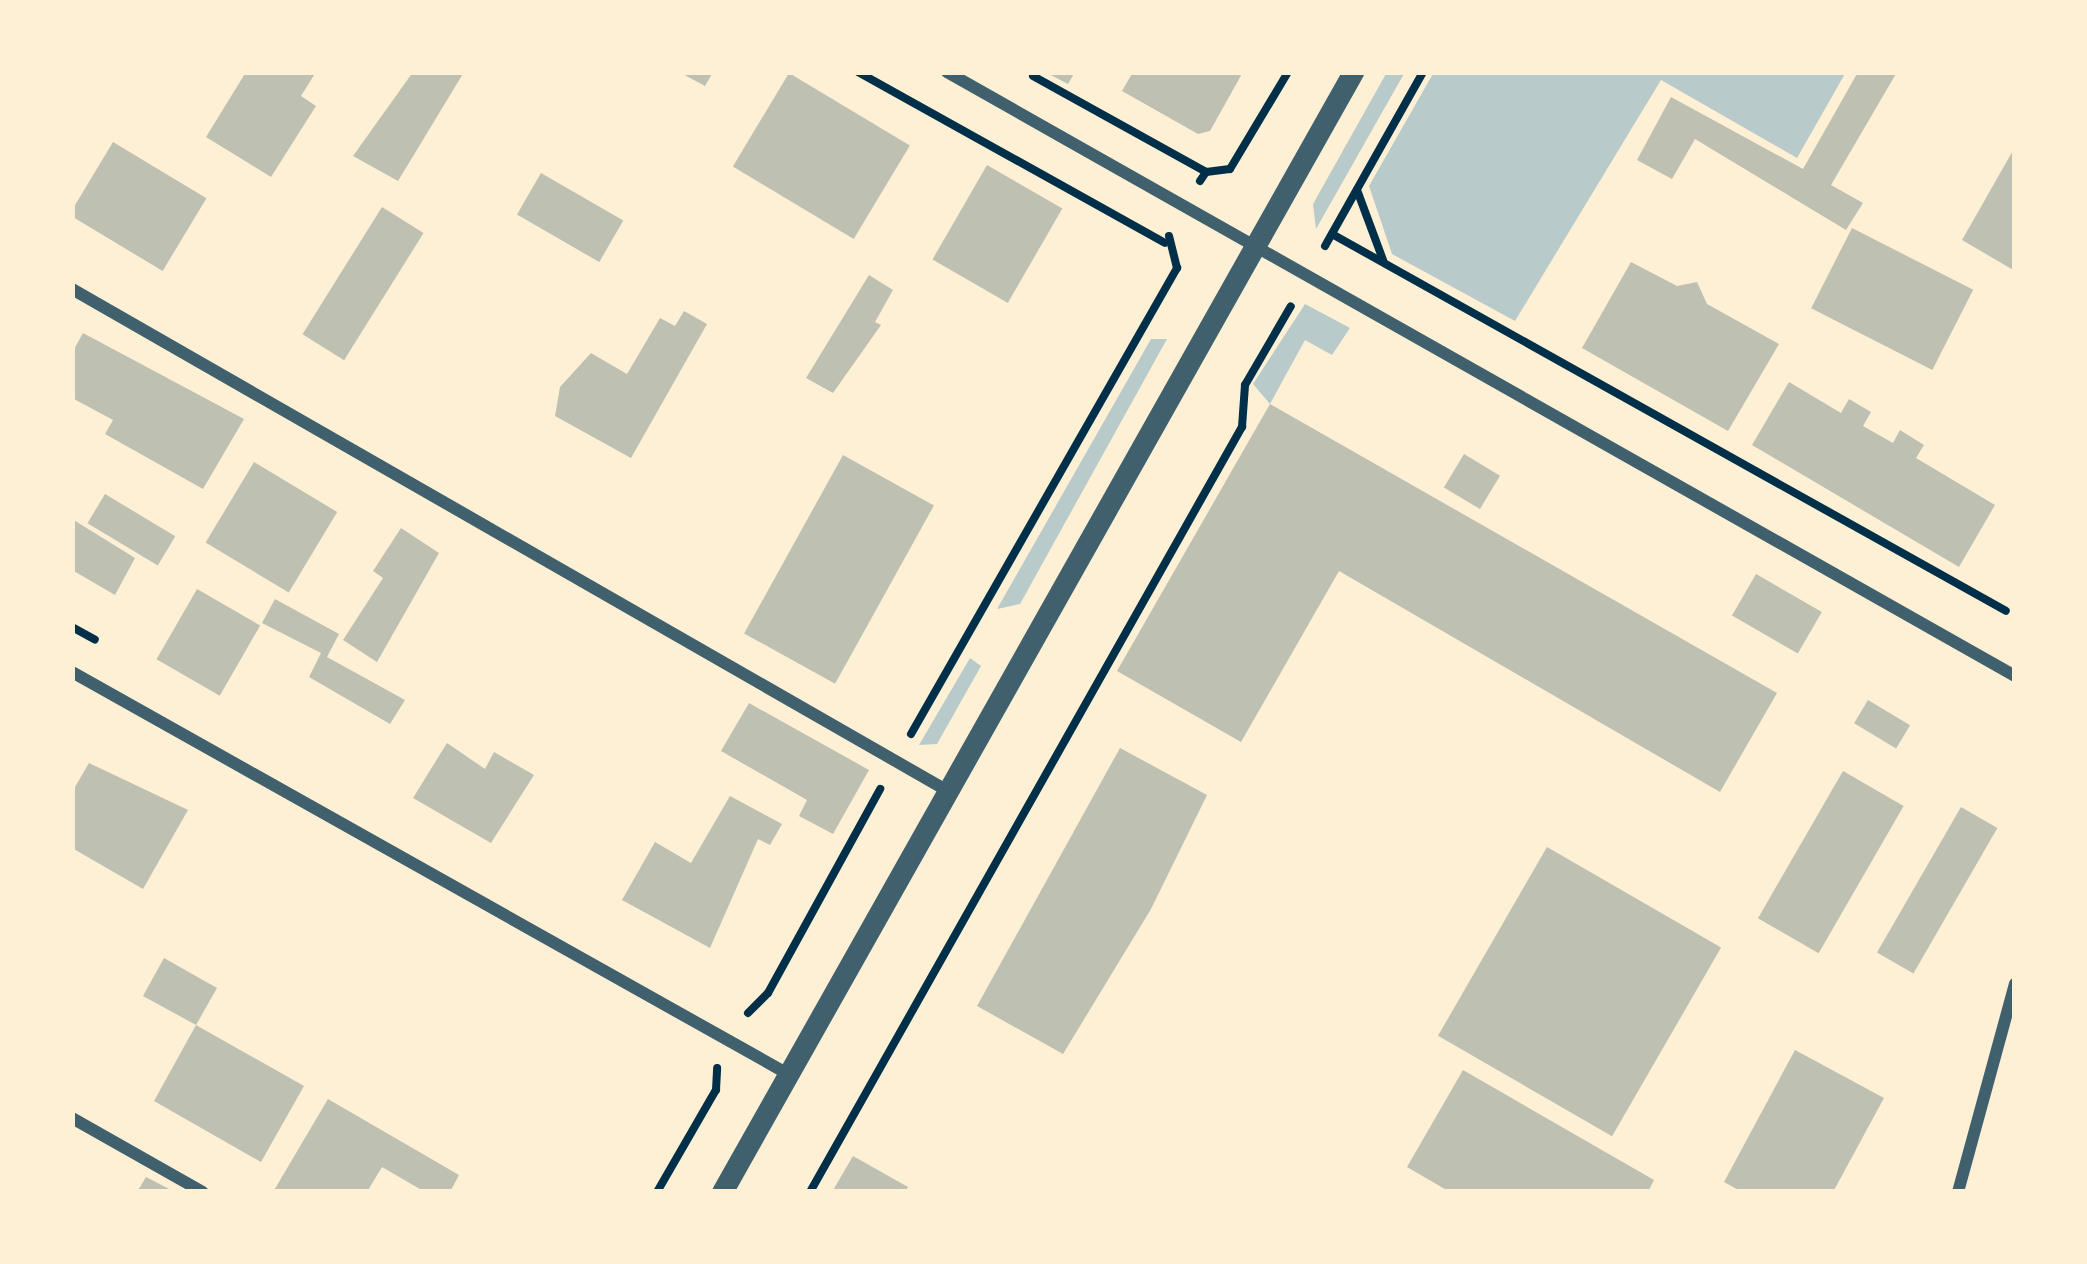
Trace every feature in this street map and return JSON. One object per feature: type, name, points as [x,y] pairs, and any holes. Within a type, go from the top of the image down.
[{"type":"street","points":[[947,72],[2015,676]]},
{"type":"street","points":[[722,1192],[1353,72]]},
{"type":"street","points":[[72,289],[946,790]]},
{"type":"street","points":[[72,672],[788,1074]]},
{"type":"street","points":[[1958,1192],[2015,984]]},
{"type":"street","points":[[72,1118],[203,1192]]},
{"type":"path","points":[[657,1192],[716,1090],[715,1073],[1177,268],[1165,243],[858,72]]},
{"type":"path","points":[[1026,72],[1206,172],[1230,170],[1288,72]]},
{"type":"path","points":[[810,1192],[1242,427],[1245,385],[1423,72]]},
{"type":"path","points":[[1165,243],[1206,172]]},
{"type":"path","points":[[1357,189],[1383,261]]},
{"type":"path","points":[[1332,234],[2006,610]]},
{"type":"shaded area","points":[[1387,72],[1405,72],[1316,229],[1313,204]]},
{"type":"shaded area","points":[[1434,72],[1846,72],[1797,158],[1661,80],[1515,321],[1392,254],[1369,186]]},
{"type":"shaded area","points":[[1305,304],[1350,328],[1332,355],[1305,340],[1270,404],[1253,384]]},
{"type":"shaded area","points":[[1151,339],[1167,339],[1020,604],[997,609]]},
{"type":"shaded area","points":[[970,658],[981,666],[937,744],[919,745]]},
{"type":"building","points":[[246,72],[316,72],[301,96],[316,106],[271,177],[206,137]]},
{"type":"building","points":[[413,72],[464,72],[398,181],[353,156]]},
{"type":"building","points":[[679,72],[713,72],[705,86]]},
{"type":"building","points":[[1045,72],[1075,72],[1068,84]]},
{"type":"building","points":[[1133,72],[1243,72],[1210,131],[1198,134],[1122,91]]},
{"type":"building","points":[[1858,72],[1897,72],[1831,185],[1863,203],[1846,230],[1695,139],[1672,179],[1637,160],[1671,97],[1803,169]]},
{"type":"building","points":[[789,73],[910,146],[854,239],[733,166]]},
{"type":"building","points":[[113,142],[206,198],[163,271],[72,217]]},
{"type":"building","points":[[2015,147],[2015,271],[1962,240]]},
{"type":"building","points":[[987,165],[1062,208],[1008,303],[932,259]]},
{"type":"building","points":[[541,173],[623,220],[599,262],[517,215]]},
{"type":"building","points":[[382,207],[424,233],[344,360],[303,334]]},
{"type":"building","points":[[1852,228],[1973,290],[1932,370],[1811,308]]},
{"type":"building","points":[[1631,262],[1677,286],[1697,282],[1707,304],[1779,344],[1728,431],[1582,348]]},
{"type":"building","points":[[869,275],[893,290],[875,322],[881,325],[833,393],[806,378]]},
{"type":"building","points":[[684,311],[707,324],[631,458],[555,416],[560,387],[591,353],[627,374],[660,318],[675,326]]},
{"type":"building","points":[[83,333],[244,419],[203,489],[105,434],[113,420],[72,398],[72,353]]},
{"type":"building","points":[[1789,382],[1841,413],[1849,399],[1871,412],[1863,426],[1893,443],[1900,430],[1924,445],[1916,458],[1995,505],[1959,567],[1752,445]]},
{"type":"building","points":[[1270,404],[1777,693],[1720,792],[1339,571],[1241,742],[1117,671]]},
{"type":"building","points":[[1464,454],[1500,476],[1480,509],[1444,487]]},
{"type":"building","points":[[843,455],[934,505],[835,684],[744,633]]},
{"type":"building","points":[[254,462],[337,512],[289,593],[206,543]]},
{"type":"building","points":[[105,494],[175,536],[158,565],[87,523]]},
{"type":"building","points":[[72,519],[135,558],[115,595],[72,570]]},
{"type":"building","points":[[401,528],[439,553],[377,662],[343,640],[383,578],[373,571]]},
{"type":"building","points":[[1756,574],[1822,612],[1798,654],[1732,616]]},
{"type":"building","points":[[197,589],[260,626],[220,696],[156,659]]},
{"type":"building","points":[[275,599],[339,634],[327,657],[405,700],[390,724],[309,677],[321,653],[262,623]]},
{"type":"building","points":[[1868,700],[1910,725],[1896,748],[1854,723]]},
{"type":"building","points":[[749,703],[869,770],[833,834],[799,816],[807,800],[721,751]]},
{"type":"building","points":[[447,743],[485,769],[494,752],[534,775],[491,843],[413,798]]},
{"type":"building","points":[[1120,748],[1207,795],[1151,909],[1063,1054],[977,1006]]},
{"type":"building","points":[[89,763],[188,810],[143,889],[72,848],[72,792]]},
{"type":"building","points":[[1843,771],[1904,806],[1819,953],[1758,918]]},
{"type":"building","points":[[730,796],[782,824],[770,845],[758,839],[710,948],[622,900],[655,842],[691,863]]},
{"type":"building","points":[[1961,807],[1997,828],[1913,973],[1877,952]]},
{"type":"building","points":[[1547,847],[1721,947],[1612,1136],[1438,1036]]},
{"type":"building","points":[[164,958],[217,988],[196,1025],[143,996]]},
{"type":"building","points":[[196,1025],[304,1086],[261,1162],[154,1101]]},
{"type":"building","points":[[1795,1050],[1884,1098],[1833,1192],[1742,1192],[1724,1182]]},
{"type":"building","points":[[1463,1070],[1654,1180],[1648,1192],[1450,1192],[1407,1167]]},
{"type":"building","points":[[328,1099],[459,1175],[450,1192],[425,1192],[382,1167],[367,1192],[273,1192]]},
{"type":"building","points":[[853,1156],[908,1187],[905,1192],[832,1192]]},
{"type":"building","points":[[146,1177],[175,1192],[137,1192]]}]
